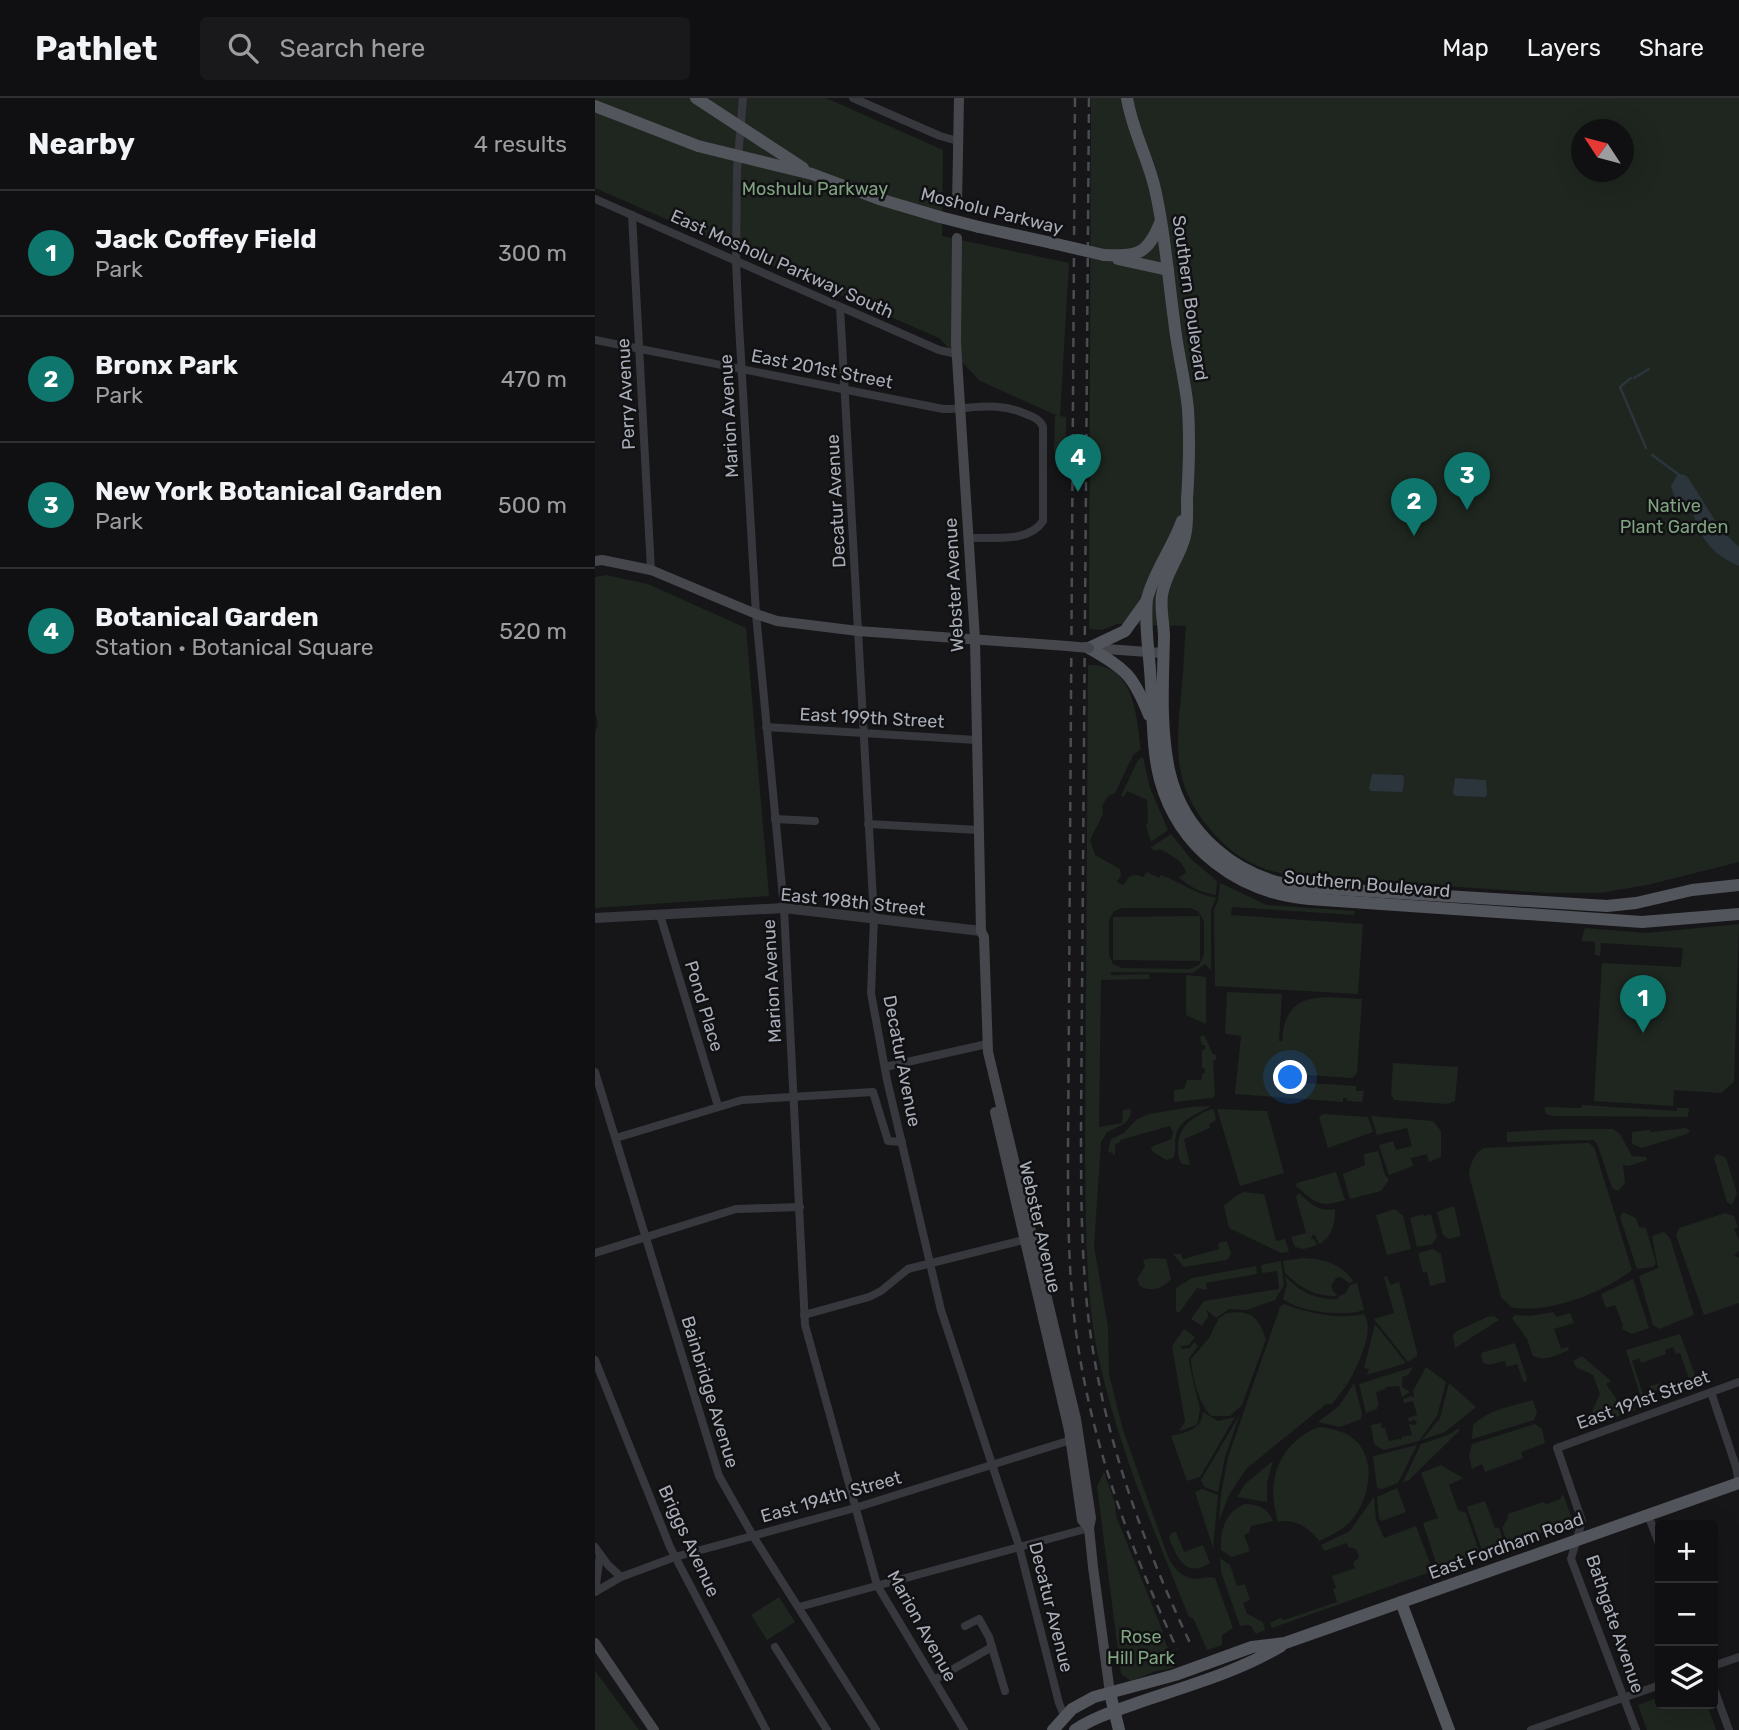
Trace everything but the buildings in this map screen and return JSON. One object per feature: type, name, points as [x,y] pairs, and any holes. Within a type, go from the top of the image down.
[{"type":"main road","name":"Mosholu Parkway","points":[[696,98],[812,174]]},
{"type":"main road","points":[[957,205],[959,98]]},
{"type":"main road","name":"Southern Boulevard","points":[[1127,98],[1133,125],[1151,174],[1161,220],[1188,407],[1189,450],[1184,539],[1162,592],[1156,653],[1154,727],[1155,757],[1160,781],[1186,833],[1227,873],[1266,892],[1301,898],[1642,922],[1737,915]]},
{"type":"main road","name":"Mosholu Parkway","points":[[595,106],[685,141],[812,174],[871,197],[940,217],[1149,268],[1168,270]]},
{"type":"main road","points":[[1104,255],[1126,256],[1145,250],[1153,241],[1161,220]]},
{"type":"main road","name":"Webster Avenue","points":[[957,238],[957,354],[975,639],[981,931],[984,937],[983,1045],[1075,1438],[1091,1518],[1089,1528],[1110,1693],[1119,1730]]},
{"type":"main road","name":"Southern Boulevard","points":[[1187,508],[1173,544],[1155,575],[1147,599],[1156,653],[1165,745],[1179,799],[1193,824],[1212,846],[1235,864],[1261,878],[1288,886],[1607,906],[1636,903],[1692,890],[1739,885]]},
{"type":"main road","points":[[595,561],[651,570],[756,614],[802,625],[1156,653]]},
{"type":"main road","points":[[1089,648],[1125,631],[1147,599]]},
{"type":"main road","points":[[1089,648],[1117,664],[1130,676],[1139,689],[1154,727]]},
{"type":"main road","name":"East Fordham Road","points":[[1075,1730],[1114,1711],[1257,1660],[1285,1643],[1739,1483]]},
{"type":"main road","points":[[1401,1602],[1449,1730]]},
{"type":"main road","points":[[595,1643],[654,1730]]},
{"type":"main road","name":"East Fordham Road","points":[[1053,1730],[1065,1716],[1085,1701],[1175,1675],[1252,1647],[1285,1643]]},
{"type":"street","name":"Marion Avenue","points":[[743,98],[736,262],[756,614],[784,908],[805,1325],[877,1585],[964,1730]]},
{"type":"street","points":[[853,98],[940,136],[958,141]]},
{"type":"street","name":"East Mosholu Parkway South","points":[[595,199],[939,350],[957,354]]},
{"type":"street","name":"Perry Avenue","points":[[632,215],[651,570]]},
{"type":"street","name":"Decatur Avenue","points":[[840,307],[874,918],[871,993],[885,1067],[941,1311],[1019,1546],[1059,1703],[1065,1716]]},
{"type":"street","name":"East 201st Street","points":[[595,340],[943,410],[1005,406],[1041,422],[1044,517],[1039,528],[1033,533],[1022,535],[970,538]]},
{"type":"street","name":"East 199th Street","points":[[766,727],[976,740]]},
{"type":"street","points":[[775,819],[815,821]]},
{"type":"street","points":[[868,824],[979,830]]},
{"type":"street","name":"East 198th Street","points":[[595,918],[784,908],[981,931]]},
{"type":"street","name":"Pond Place","points":[[660,915],[718,1106]]},
{"type":"street","points":[[885,1067],[983,1045]]},
{"type":"street","name":"Bainbridge Avenue","points":[[595,1072],[719,1476],[753,1536],[876,1730]]},
{"type":"street","points":[[616,1138],[742,1100],[873,1092],[888,1141],[902,1142]]},
{"type":"street","points":[[595,1253],[736,1209],[800,1207]]},
{"type":"street","points":[[804,1315],[859,1302],[881,1291],[908,1269],[1029,1239]]},
{"type":"street","name":"Briggs Avenue","points":[[595,1360],[675,1556],[766,1730]]},
{"type":"street","name":"East 191st Street","points":[[1557,1448],[1739,1382]]},
{"type":"street","points":[[1711,1392],[1739,1483]]},
{"type":"street","name":"East 194th Street","points":[[595,1588],[675,1556],[855,1508],[1075,1438]]},
{"type":"street","name":"Bathgate Avenue","points":[[1557,1448],[1582,1521],[1571,1559],[1636,1730]]},
{"type":"street","points":[[1648,1515],[1655,1533]]},
{"type":"street","points":[[799,1607],[1089,1528]]},
{"type":"street","points":[[598,1551],[621,1577]]},
{"type":"street","points":[[595,1588],[598,1551]]},
{"type":"street","points":[[965,1626],[979,1619],[992,1647],[1005,1691]]},
{"type":"street","points":[[775,1647],[827,1730]]},
{"type":"street","points":[[934,1680],[992,1647]]},
{"type":"street","points":[[595,1652],[607,1661]]},
{"type":"street","points":[[1718,1664],[1739,1657]]},
{"type":"street","points":[[1531,1730],[1655,1687]]},
{"type":"street","points":[[1718,1700],[1729,1730]]},
{"type":"green space","name":"Moshulu Parkway","points":[[595,98],[826,98],[943,150],[942,236],[1069,263],[1060,416],[1066,417],[1066,453],[1054,452],[1055,416],[1058,416],[980,381],[939,338],[595,188]]},
{"type":"green space","name":"Native Plant Garden","points":[[1091,98],[1739,98],[1739,862],[1647,885],[1600,893],[1548,893],[1295,876],[1274,872],[1245,860],[1220,840],[1192,803],[1184,786],[1178,729],[1186,626],[1117,624],[1102,630],[1089,629]]},
{"type":"green space","points":[[606,575],[648,584],[746,628],[769,896],[595,908],[595,734],[598,723],[595,712],[595,577]]},
{"type":"green space","points":[[1088,665],[1115,672],[1124,682],[1134,707],[1141,749],[1133,755],[1115,793],[1108,796],[1102,806],[1103,814],[1090,840],[1095,855],[1120,869],[1121,875],[1117,882],[1123,885],[1130,876],[1143,877],[1147,872],[1159,878],[1161,875],[1216,898],[1211,910],[1211,970],[1205,964],[1193,973],[1111,972],[1111,975],[1149,974],[1149,979],[1101,980],[1099,1127],[1122,1123],[1123,1110],[1131,1109],[1129,1119],[1107,1132],[1101,1142],[1094,1246],[1108,1327],[1109,1374],[1123,1430],[1168,1557],[1176,1569],[1187,1577],[1215,1578],[1233,1628],[1222,1635],[1222,1645],[1207,1650],[1193,1618],[1189,1617],[1151,1522],[1107,1393],[1091,1310],[1085,1158]],"holes":[[[1122,908],[1190,908],[1198,911],[1204,921],[1204,955],[1199,965],[1190,969],[1122,968],[1113,964],[1109,955],[1109,920],[1114,911]]]},
{"type":"green space","points":[[1143,757],[1150,788],[1168,830],[1151,842],[1146,826],[1147,800],[1127,791],[1124,797],[1121,796],[1138,760]]},
{"type":"green space","points":[[1171,834],[1191,859],[1217,881],[1216,895],[1187,884],[1179,877],[1186,873],[1179,861],[1159,849],[1156,851],[1150,848]]},
{"type":"green space","points":[[1220,883],[1267,905],[1355,911],[1354,915],[1232,907],[1231,915],[1363,924],[1358,994],[1215,986],[1214,910]]},
{"type":"green space","points":[[1200,916],[1200,961],[1113,960],[1113,917]]},
{"type":"green space","points":[[1739,924],[1734,1082],[1721,1093],[1674,1090],[1673,1106],[1594,1101],[1602,963],[1681,967],[1683,948],[1601,943],[1600,956],[1595,955],[1595,942],[1581,941],[1585,928],[1646,933]]},
{"type":"green space","points":[[1186,975],[1206,977],[1206,1024],[1186,1015]]},
{"type":"green space","points":[[1227,992],[1282,994],[1279,1041],[1282,1041],[1290,1012],[1298,1004],[1320,997],[1362,999],[1357,1073],[1352,1078],[1307,1075],[1307,1083],[1356,1086],[1356,1091],[1364,1091],[1362,1102],[1347,1101],[1347,1098],[1343,1098],[1343,1102],[1235,1094],[1241,1036],[1225,1034]]},
{"type":"green space","points":[[1204,1035],[1216,1055],[1216,1060],[1213,1061],[1215,1095],[1212,1098],[1174,1102],[1174,1090],[1184,1089],[1187,1080],[1202,1080],[1205,1069],[1202,1068],[1202,1050],[1205,1050],[1205,1045],[1202,1045],[1200,1037]]},
{"type":"green space","points":[[1393,1063],[1458,1067],[1455,1101],[1447,1104],[1394,1100],[1391,1094]]},
{"type":"green space","points":[[1582,1105],[1677,1111],[1677,1108],[1689,1108],[1688,1117],[1553,1116],[1546,1114],[1544,1107],[1581,1108]]},
{"type":"green space","points":[[1211,1106],[1181,1125],[1176,1135],[1173,1158],[1166,1160],[1152,1151],[1151,1147],[1171,1139],[1173,1133],[1170,1126],[1120,1140],[1115,1145],[1115,1155],[1108,1151],[1111,1139],[1124,1133],[1137,1119],[1149,1114]]},
{"type":"green space","points":[[1211,1109],[1214,1110],[1216,1120],[1209,1124],[1210,1128],[1184,1139],[1190,1165],[1182,1164],[1178,1152],[1181,1133],[1193,1119]]},
{"type":"green space","points":[[1217,1109],[1267,1111],[1284,1173],[1240,1186]]},
{"type":"green space","points":[[1323,1114],[1368,1117],[1373,1132],[1328,1148],[1319,1117]]},
{"type":"green space","points":[[1371,1116],[1433,1121],[1441,1131],[1441,1157],[1429,1162],[1427,1154],[1411,1158],[1413,1166],[1389,1175],[1379,1145],[1393,1141],[1396,1150],[1412,1146],[1407,1128],[1377,1135]]},
{"type":"green space","points":[[1686,1128],[1690,1131],[1687,1134],[1642,1148],[1632,1144],[1632,1132]]},
{"type":"green space","points":[[1613,1129],[1620,1134],[1632,1156],[1646,1157],[1647,1160],[1629,1166],[1623,1165],[1625,1183],[1618,1191],[1612,1188],[1594,1140],[1507,1142],[1507,1132]]},
{"type":"green space","points":[[1589,1143],[1594,1147],[1632,1270],[1607,1286],[1558,1305],[1525,1309],[1511,1307],[1501,1297],[1469,1175],[1473,1160],[1483,1148]]},
{"type":"green space","points":[[1378,1151],[1389,1180],[1381,1191],[1350,1199],[1343,1174],[1365,1165],[1364,1154]]},
{"type":"green space","points":[[1717,1154],[1726,1158],[1737,1193],[1732,1205],[1727,1202],[1714,1158]]},
{"type":"green space","points":[[1336,1172],[1345,1200],[1323,1204],[1296,1186],[1297,1183]]},
{"type":"green space","points":[[1243,1192],[1264,1194],[1276,1241],[1285,1239],[1289,1252],[1281,1253],[1229,1228],[1224,1206]]},
{"type":"green space","points":[[1299,1193],[1319,1208],[1335,1209],[1334,1225],[1327,1237],[1319,1244],[1313,1234],[1311,1239],[1314,1239],[1317,1245],[1304,1249],[1295,1247],[1291,1237],[1306,1233],[1296,1197]]},
{"type":"green space","points":[[1454,1206],[1461,1236],[1449,1239],[1443,1235],[1437,1212]]},
{"type":"green space","points":[[1395,1209],[1403,1216],[1411,1249],[1387,1255],[1376,1215]]},
{"type":"green space","points":[[1623,1212],[1636,1218],[1639,1227],[1646,1228],[1656,1263],[1653,1267],[1637,1269],[1620,1217]]},
{"type":"green space","points":[[1725,1213],[1734,1216],[1738,1227],[1734,1229],[1739,1240],[1739,1251],[1734,1255],[1739,1258],[1739,1303],[1704,1315],[1676,1235],[1679,1228]]},
{"type":"green space","points":[[1431,1214],[1437,1237],[1432,1244],[1417,1247],[1410,1218]]},
{"type":"green space","points":[[1664,1232],[1670,1238],[1694,1315],[1659,1329],[1653,1325],[1639,1276],[1658,1268],[1652,1236]]},
{"type":"green space","points":[[1227,1241],[1231,1254],[1227,1260],[1184,1267],[1173,1254],[1181,1254],[1183,1259],[1219,1249],[1218,1243]]},
{"type":"green space","points":[[1433,1249],[1441,1254],[1446,1282],[1430,1286],[1427,1272],[1423,1273],[1418,1253]]},
{"type":"green space","points":[[1303,1258],[1338,1266],[1353,1282],[1349,1283],[1341,1277],[1336,1278],[1331,1286],[1336,1296],[1321,1295],[1308,1290],[1285,1273],[1283,1261]]},
{"type":"green space","points":[[1166,1259],[1171,1279],[1161,1287],[1153,1289],[1140,1286],[1137,1279],[1145,1266],[1143,1260]]},
{"type":"green space","points":[[1281,1261],[1284,1285],[1275,1300],[1247,1310],[1229,1309],[1216,1318],[1207,1310],[1208,1317],[1202,1326],[1191,1319],[1204,1301],[1279,1289],[1277,1271],[1262,1273],[1261,1265]]},
{"type":"green space","points":[[1256,1266],[1257,1274],[1206,1283],[1207,1290],[1197,1288],[1179,1313],[1176,1311],[1176,1288],[1192,1278]]},
{"type":"green space","points":[[1285,1276],[1308,1294],[1329,1299],[1337,1299],[1345,1294],[1350,1285],[1357,1283],[1364,1310],[1346,1313],[1322,1312],[1290,1303],[1283,1299],[1287,1285]]},
{"type":"green space","points":[[1387,1276],[1390,1285],[1399,1282],[1417,1352],[1417,1356],[1408,1362],[1374,1319],[1394,1313],[1384,1277]]},
{"type":"green space","points":[[1633,1279],[1649,1328],[1632,1334],[1622,1329],[1615,1305],[1606,1308],[1601,1294]]},
{"type":"green space","points":[[1284,1304],[1323,1315],[1364,1314],[1368,1330],[1363,1350],[1347,1385],[1343,1384],[1346,1386],[1332,1404],[1326,1404],[1246,1469],[1228,1497],[1219,1521],[1228,1457],[1280,1307]]},
{"type":"green space","points":[[1240,1312],[1257,1321],[1266,1339],[1242,1405],[1230,1416],[1212,1416],[1200,1398],[1191,1359],[1209,1338],[1219,1318],[1227,1313]]},
{"type":"green space","points":[[1553,1312],[1557,1317],[1570,1313],[1574,1323],[1554,1329],[1561,1349],[1568,1347],[1569,1350],[1555,1356],[1537,1358],[1533,1356],[1527,1339],[1512,1318],[1515,1315],[1530,1316]]},
{"type":"green space","points":[[1494,1316],[1499,1320],[1455,1348],[1453,1335],[1457,1331]]},
{"type":"green space","points":[[1375,1324],[1406,1363],[1367,1375],[1369,1369],[1364,1368]]},
{"type":"green space","points":[[1184,1329],[1195,1337],[1189,1345],[1181,1346],[1181,1349],[1190,1348],[1194,1342],[1198,1346],[1189,1358],[1189,1363],[1200,1409],[1197,1425],[1179,1431],[1185,1422],[1172,1346]]},
{"type":"green space","points":[[1680,1334],[1697,1380],[1690,1382],[1680,1353],[1676,1354],[1673,1347],[1665,1350],[1666,1354],[1641,1363],[1639,1358],[1632,1361],[1643,1394],[1651,1391],[1650,1386],[1660,1383],[1650,1405],[1640,1395],[1626,1350]]},
{"type":"green space","points":[[1515,1343],[1526,1382],[1523,1381],[1517,1364],[1507,1367],[1505,1361],[1487,1365],[1483,1363],[1481,1353]]},
{"type":"green space","points":[[1582,1356],[1611,1381],[1606,1384],[1620,1404],[1625,1401],[1636,1410],[1598,1423],[1592,1411],[1600,1394],[1593,1375],[1576,1367],[1573,1361]]},
{"type":"green space","points":[[1413,1367],[1408,1375],[1402,1377],[1402,1387],[1410,1392],[1402,1397],[1399,1386],[1386,1387],[1376,1392],[1379,1406],[1377,1409],[1366,1413],[1359,1384]]},
{"type":"green space","points":[[1426,1367],[1446,1382],[1437,1416],[1419,1441],[1384,1450],[1374,1444],[1371,1425],[1381,1423],[1389,1441],[1412,1435],[1409,1424],[1415,1425],[1417,1422],[1409,1422],[1408,1418],[1417,1415],[1413,1401],[1404,1403],[1403,1399],[1411,1396],[1414,1398],[1413,1391]]},
{"type":"green space","points":[[1354,1383],[1362,1413],[1361,1419],[1340,1427],[1318,1422],[1339,1406]]},
{"type":"green space","points":[[1449,1383],[1476,1407],[1445,1432],[1422,1440],[1440,1418]]},
{"type":"green space","points":[[1533,1400],[1537,1413],[1534,1420],[1472,1439],[1473,1425],[1486,1415]]},
{"type":"green space","points":[[1203,1412],[1218,1421],[1235,1417],[1200,1477],[1187,1481],[1171,1436],[1196,1427]]},
{"type":"green space","points":[[1240,1414],[1225,1457],[1218,1492],[1204,1487],[1201,1480]]},
{"type":"green space","points":[[1535,1424],[1542,1429],[1545,1443],[1521,1452],[1523,1458],[1485,1472],[1482,1464],[1472,1469],[1469,1456],[1472,1444]]},
{"type":"green space","points":[[1322,1427],[1344,1433],[1363,1449],[1367,1459],[1368,1481],[1362,1503],[1351,1521],[1319,1541],[1301,1525],[1290,1521],[1278,1522],[1273,1488],[1282,1457],[1289,1448],[1306,1434]]},
{"type":"green space","points":[[1458,1429],[1459,1431],[1409,1480],[1403,1482],[1421,1444]]},
{"type":"green space","points":[[1417,1445],[1398,1483],[1382,1489],[1377,1488],[1373,1456]]},
{"type":"green space","points":[[1273,1461],[1267,1482],[1267,1502],[1237,1497],[1245,1484]]},
{"type":"green space","points":[[1441,1465],[1463,1478],[1449,1485],[1458,1510],[1466,1513],[1480,1554],[1438,1569],[1423,1523],[1438,1518],[1421,1473]]},
{"type":"green space","name":"Rose Hill Park","points":[[1104,1472],[1115,1503],[1116,1516],[1175,1663],[1174,1668],[1156,1671],[1131,1681],[1121,1674],[1097,1486]]},
{"type":"green space","points":[[1397,1488],[1406,1512],[1382,1521],[1379,1519],[1377,1497]]},
{"type":"green space","points":[[1202,1489],[1218,1495],[1213,1548],[1195,1492]]},
{"type":"green space","points":[[1563,1494],[1573,1522],[1508,1545],[1502,1528],[1508,1514],[1543,1502],[1547,1504],[1560,1499]]},
{"type":"green space","points":[[1374,1497],[1376,1520],[1384,1538],[1416,1526],[1433,1571],[1272,1628],[1270,1623],[1280,1618],[1284,1620],[1337,1602],[1332,1576],[1355,1568],[1353,1563],[1359,1557],[1356,1549],[1348,1547],[1347,1543],[1324,1551],[1321,1545],[1350,1531]]},
{"type":"green space","points":[[1485,1501],[1505,1545],[1483,1553],[1467,1507]]},
{"type":"green space","points":[[1245,1504],[1262,1508],[1273,1521],[1251,1526],[1249,1533],[1244,1535],[1250,1551],[1232,1557],[1221,1550],[1223,1529],[1228,1517]]},
{"type":"green space","points":[[1176,1532],[1184,1552],[1203,1545],[1210,1563],[1194,1569],[1183,1564],[1169,1538],[1171,1533]]},
{"type":"green space","points":[[1220,1558],[1230,1565],[1237,1586],[1245,1584],[1250,1600],[1243,1603],[1247,1614],[1263,1622],[1265,1630],[1256,1634],[1250,1625],[1240,1626],[1221,1572]]},
{"type":"green space","points":[[779,1597],[795,1622],[767,1640],[751,1615]]},
{"type":"green space","points":[[595,1671],[639,1730],[595,1730]]},
{"type":"green space","points":[[1655,1699],[1655,1709],[1709,1709],[1716,1730],[1647,1730],[1638,1705]]},
{"type":"shaded area","points":[[1678,474],[1689,479],[1721,530],[1739,547],[1739,566],[1720,555],[1706,542],[1691,505],[1679,510],[1671,486]]},
{"type":"shaded area","points":[[1372,774],[1402,775],[1403,791],[1371,791],[1369,788]]},
{"type":"shaded area","points":[[1455,778],[1486,780],[1487,795],[1455,796]]},
{"type":"waterway","points":[[1634,378],[1649,369]]},
{"type":"waterway","points":[[1631,378],[1620,387],[1646,448]]},
{"type":"waterway","points":[[1652,455],[1678,474]]},
{"type":"railway","points":[[1075,98],[1068,1153],[1071,1281],[1081,1366],[1101,1449],[1127,1531],[1177,1649]]},
{"type":"railway","points":[[1089,98],[1081,1125],[1084,1274],[1095,1364],[1114,1446],[1156,1566],[1190,1643]]},
{"type":"place","name":"Botanical Garden","points":[[1078,492]]},
{"type":"place","name":"New York Botanical Garden","points":[[1467,510]]},
{"type":"place","name":"Bronx Park","points":[[1414,536]]},
{"type":"place","name":"Jack Coffey Field","points":[[1643,1033]]}]
